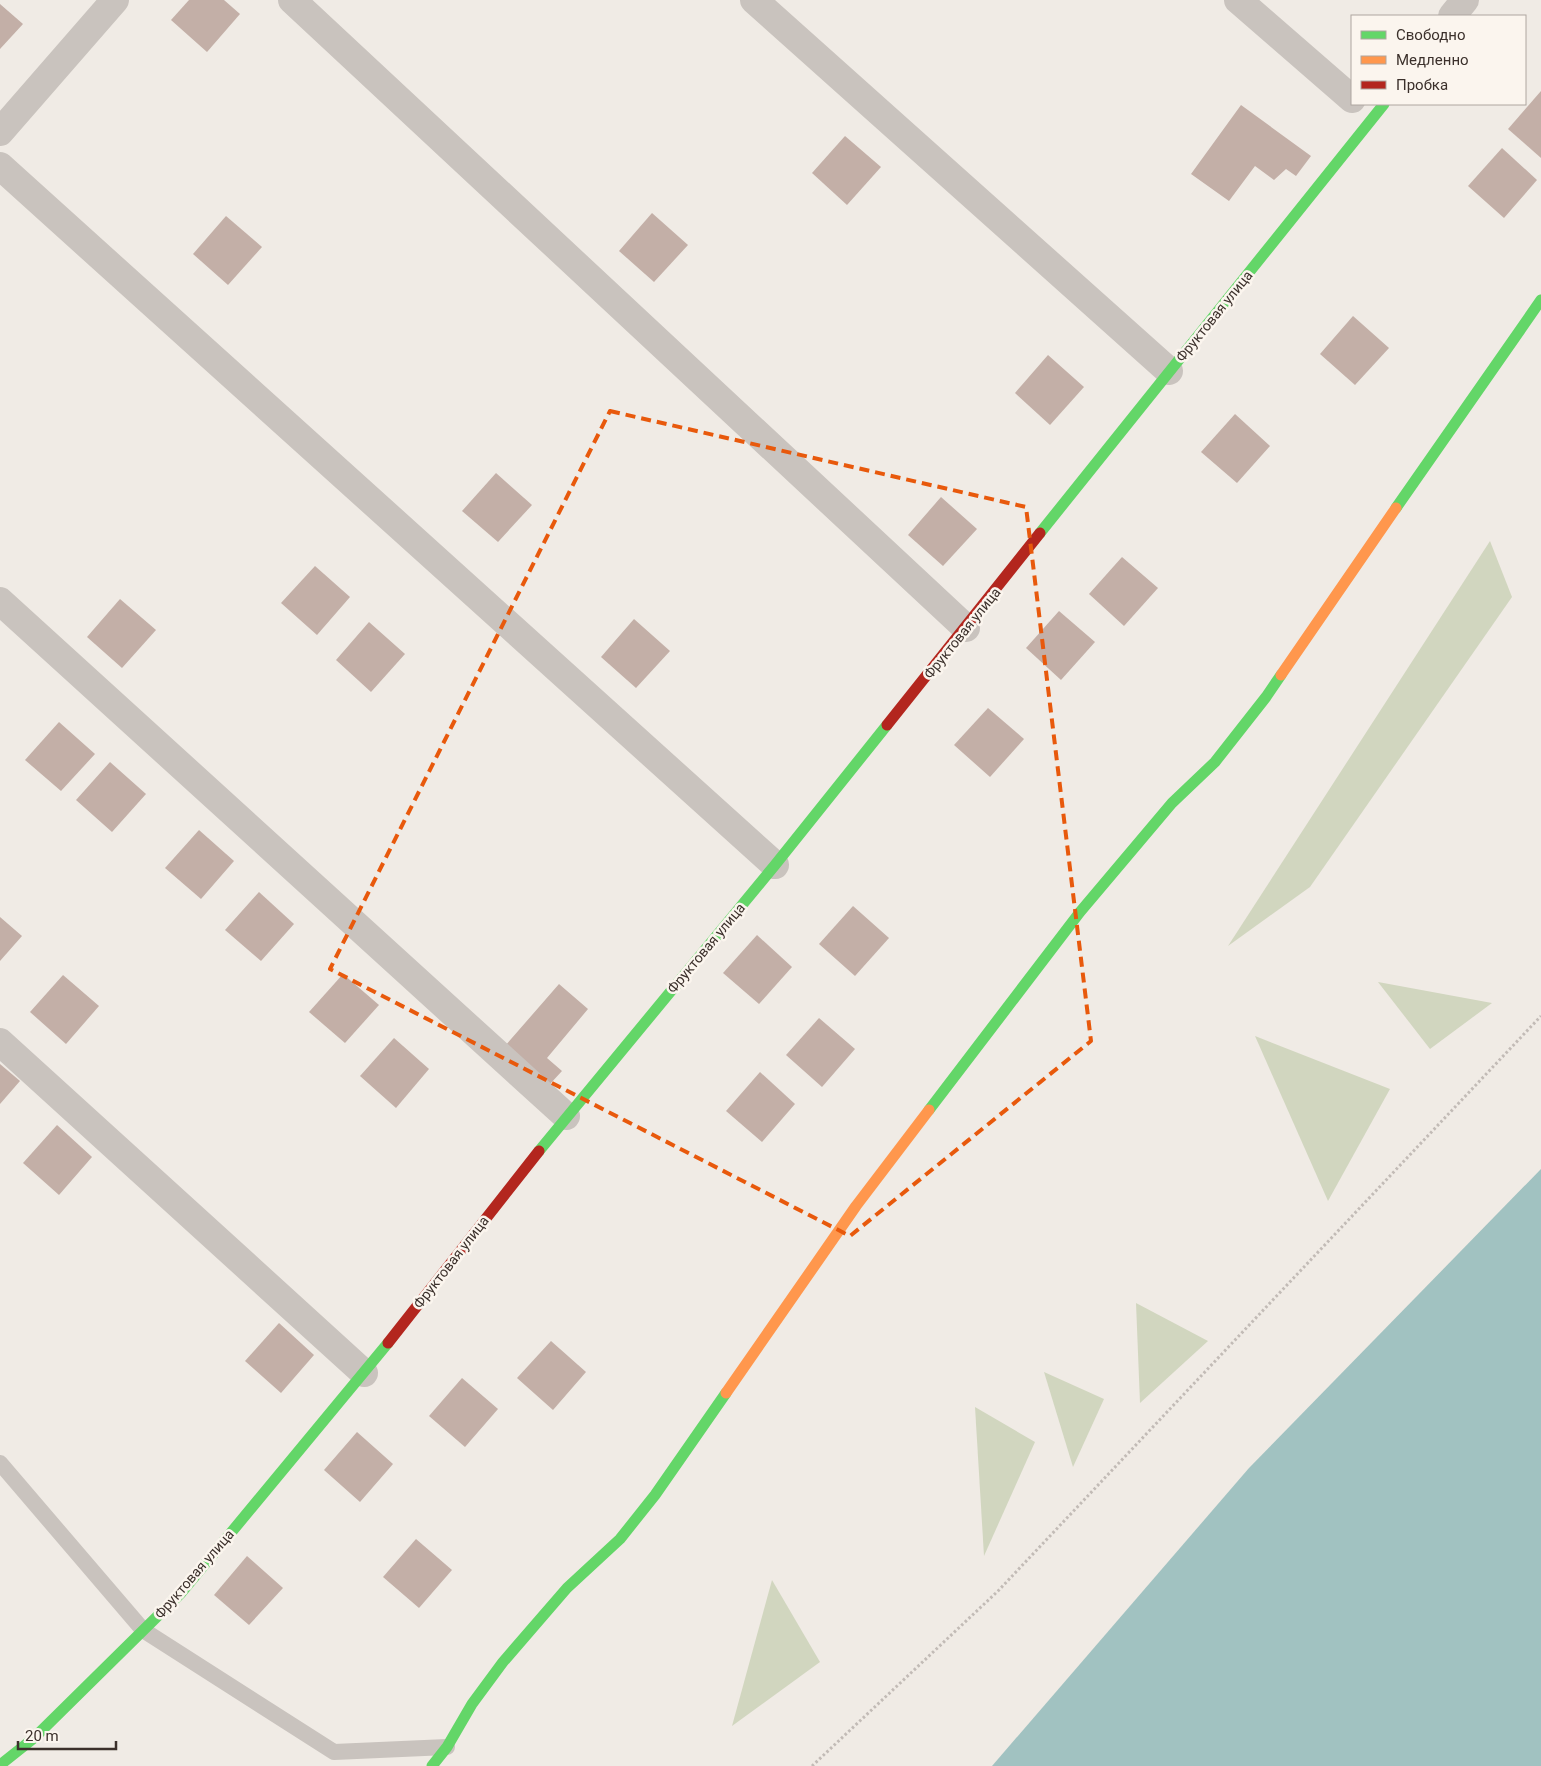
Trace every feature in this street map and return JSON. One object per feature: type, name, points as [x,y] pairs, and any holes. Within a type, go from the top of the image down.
[{"type":"street","points":[[0,132],[115,0]]},
{"type":"street","points":[[292,0],[966,628]]},
{"type":"street","points":[[754,0],[1169,371]]},
{"type":"street","points":[[1238,0],[1351,99]]},
{"type":"street","points":[[1453,15],[1465,0]]},
{"type":"street","name":"Фруктовая улица","points":[[0,1765],[34,1738],[180,1593],[364,1373],[566,1116],[775,865],[966,628],[1169,371],[1371,108]]},
{"type":"street","points":[[0,166],[775,865]]},
{"type":"street","points":[[432,1766],[447,1747],[472,1704],[503,1662],[567,1588],[620,1539],[655,1494],[856,1206],[1080,912],[1172,803],[1215,762],[1266,697],[1345,580],[1541,300]]},
{"type":"street","points":[[0,601],[566,1116]]},
{"type":"street","points":[[0,1042],[364,1373]]},
{"type":"lane","points":[[0,1463],[144,1630],[334,1752],[447,1747]]},
{"type":"path","points":[[812,1766],[998,1591],[1541,1016]]},
{"type":"highlighted area","points":[[610,411],[1026,507],[1091,1041],[850,1236],[330,969]]},
{"type":"green space","points":[[1490,541],[1512,597],[1310,887],[1228,946]]},
{"type":"green space","points":[[1378,982],[1492,1003],[1430,1049]]},
{"type":"green space","points":[[1255,1036],[1390,1089],[1328,1201]]},
{"type":"green space","points":[[1136,1303],[1208,1341],[1140,1403]]},
{"type":"green space","points":[[1044,1372],[1104,1399],[1073,1467]]},
{"type":"green space","points":[[975,1407],[1035,1442],[984,1556]]},
{"type":"green space","points":[[772,1580],[820,1662],[732,1726]]},
{"type":"water","points":[[1541,1169],[1541,1766],[992,1766],[1249,1468]]},
{"type":"building","points":[[189,0],[224,0],[240,14],[207,52],[171,20]]},
{"type":"building","points":[[0,4],[23,24],[0,49]]},
{"type":"building","points":[[1541,91],[1541,158],[1508,129]]},
{"type":"building","points":[[1241,105],[1311,156],[1296,176],[1286,169],[1274,180],[1255,166],[1229,201],[1191,174]]},
{"type":"building","points":[[845,136],[881,167],[847,205],[812,173]]},
{"type":"building","points":[[1502,148],[1537,180],[1504,218],[1468,186]]},
{"type":"building","points":[[652,213],[688,245],[654,282],[619,251]]},
{"type":"building","points":[[226,216],[262,247],[228,285],[193,254]]},
{"type":"building","points":[[1353,316],[1389,348],[1355,385],[1320,354]]},
{"type":"building","points":[[1048,355],[1084,387],[1050,425],[1015,393]]},
{"type":"building","points":[[1235,414],[1270,446],[1237,483],[1201,452]]},
{"type":"building","points":[[496,473],[532,505],[498,542],[462,511]]},
{"type":"building","points":[[941,497],[977,529],[943,566],[908,535]]},
{"type":"building","points":[[1122,557],[1158,588],[1124,626],[1089,594]]},
{"type":"building","points":[[315,566],[350,597],[317,635],[281,603]]},
{"type":"building","points":[[120,599],[156,630],[122,668],[87,637]]},
{"type":"building","points":[[1059,611],[1095,642],[1061,680],[1026,648]]},
{"type":"building","points":[[634,619],[670,651],[636,688],[601,657]]},
{"type":"building","points":[[369,622],[405,654],[371,692],[336,660]]},
{"type":"building","points":[[988,708],[1024,739],[990,777],[954,745]]},
{"type":"building","points":[[59,722],[95,754],[61,791],[25,760]]},
{"type":"building","points":[[110,762],[146,794],[112,832],[76,800]]},
{"type":"building","points":[[199,830],[234,861],[201,899],[165,868]]},
{"type":"building","points":[[259,892],[294,924],[261,961],[225,930]]},
{"type":"building","points":[[853,906],[889,938],[855,976],[819,944]]},
{"type":"building","points":[[0,917],[22,936],[0,961]]},
{"type":"building","points":[[757,935],[792,967],[759,1004],[723,973]]},
{"type":"building","points":[[343,974],[379,1005],[345,1043],[309,1012]]},
{"type":"building","points":[[63,975],[99,1006],[66,1044],[30,1012]]},
{"type":"building","points":[[559,984],[588,1009],[547,1058],[562,1071],[550,1084],[505,1046]]},
{"type":"building","points":[[819,1018],[855,1049],[822,1087],[786,1055]]},
{"type":"building","points":[[394,1038],[429,1069],[396,1108],[360,1076]]},
{"type":"building","points":[[0,1064],[20,1081],[0,1104]]},
{"type":"building","points":[[760,1072],[795,1104],[762,1142],[726,1111]]},
{"type":"building","points":[[57,1125],[92,1157],[59,1195],[23,1163]]},
{"type":"building","points":[[279,1323],[314,1355],[281,1393],[245,1361]]},
{"type":"building","points":[[551,1341],[586,1372],[553,1410],[517,1378]]},
{"type":"building","points":[[462,1378],[498,1409],[465,1447],[429,1416]]},
{"type":"building","points":[[357,1432],[393,1464],[360,1502],[324,1470]]},
{"type":"building","points":[[416,1539],[452,1570],[419,1608],[383,1577]]},
{"type":"building","points":[[247,1556],[283,1588],[249,1625],[214,1595]]},
{"type":"traffic: fast","points":[[1040,533],[1383,105]]},
{"type":"traffic: fast","points":[[1396,508],[1541,300]]},
{"type":"traffic: fast","points":[[929,1110],[1080,912],[1172,803],[1215,762],[1281,675]]},
{"type":"traffic: fast","points":[[539,1151],[775,865],[887,725]]},
{"type":"traffic: fast","points":[[0,1765],[34,1738],[181,1593],[388,1343]]},
{"type":"traffic: fast","points":[[432,1766],[447,1747],[472,1704],[503,1662],[567,1588],[620,1539],[655,1495],[726,1393]]},
{"type":"traffic: slow","points":[[1281,675],[1396,508]]},
{"type":"traffic: slow","points":[[726,1393],[856,1206],[929,1110]]},
{"type":"traffic: jam","points":[[887,725],[1040,533]]},
{"type":"traffic: jam","points":[[388,1343],[539,1151]]}]
